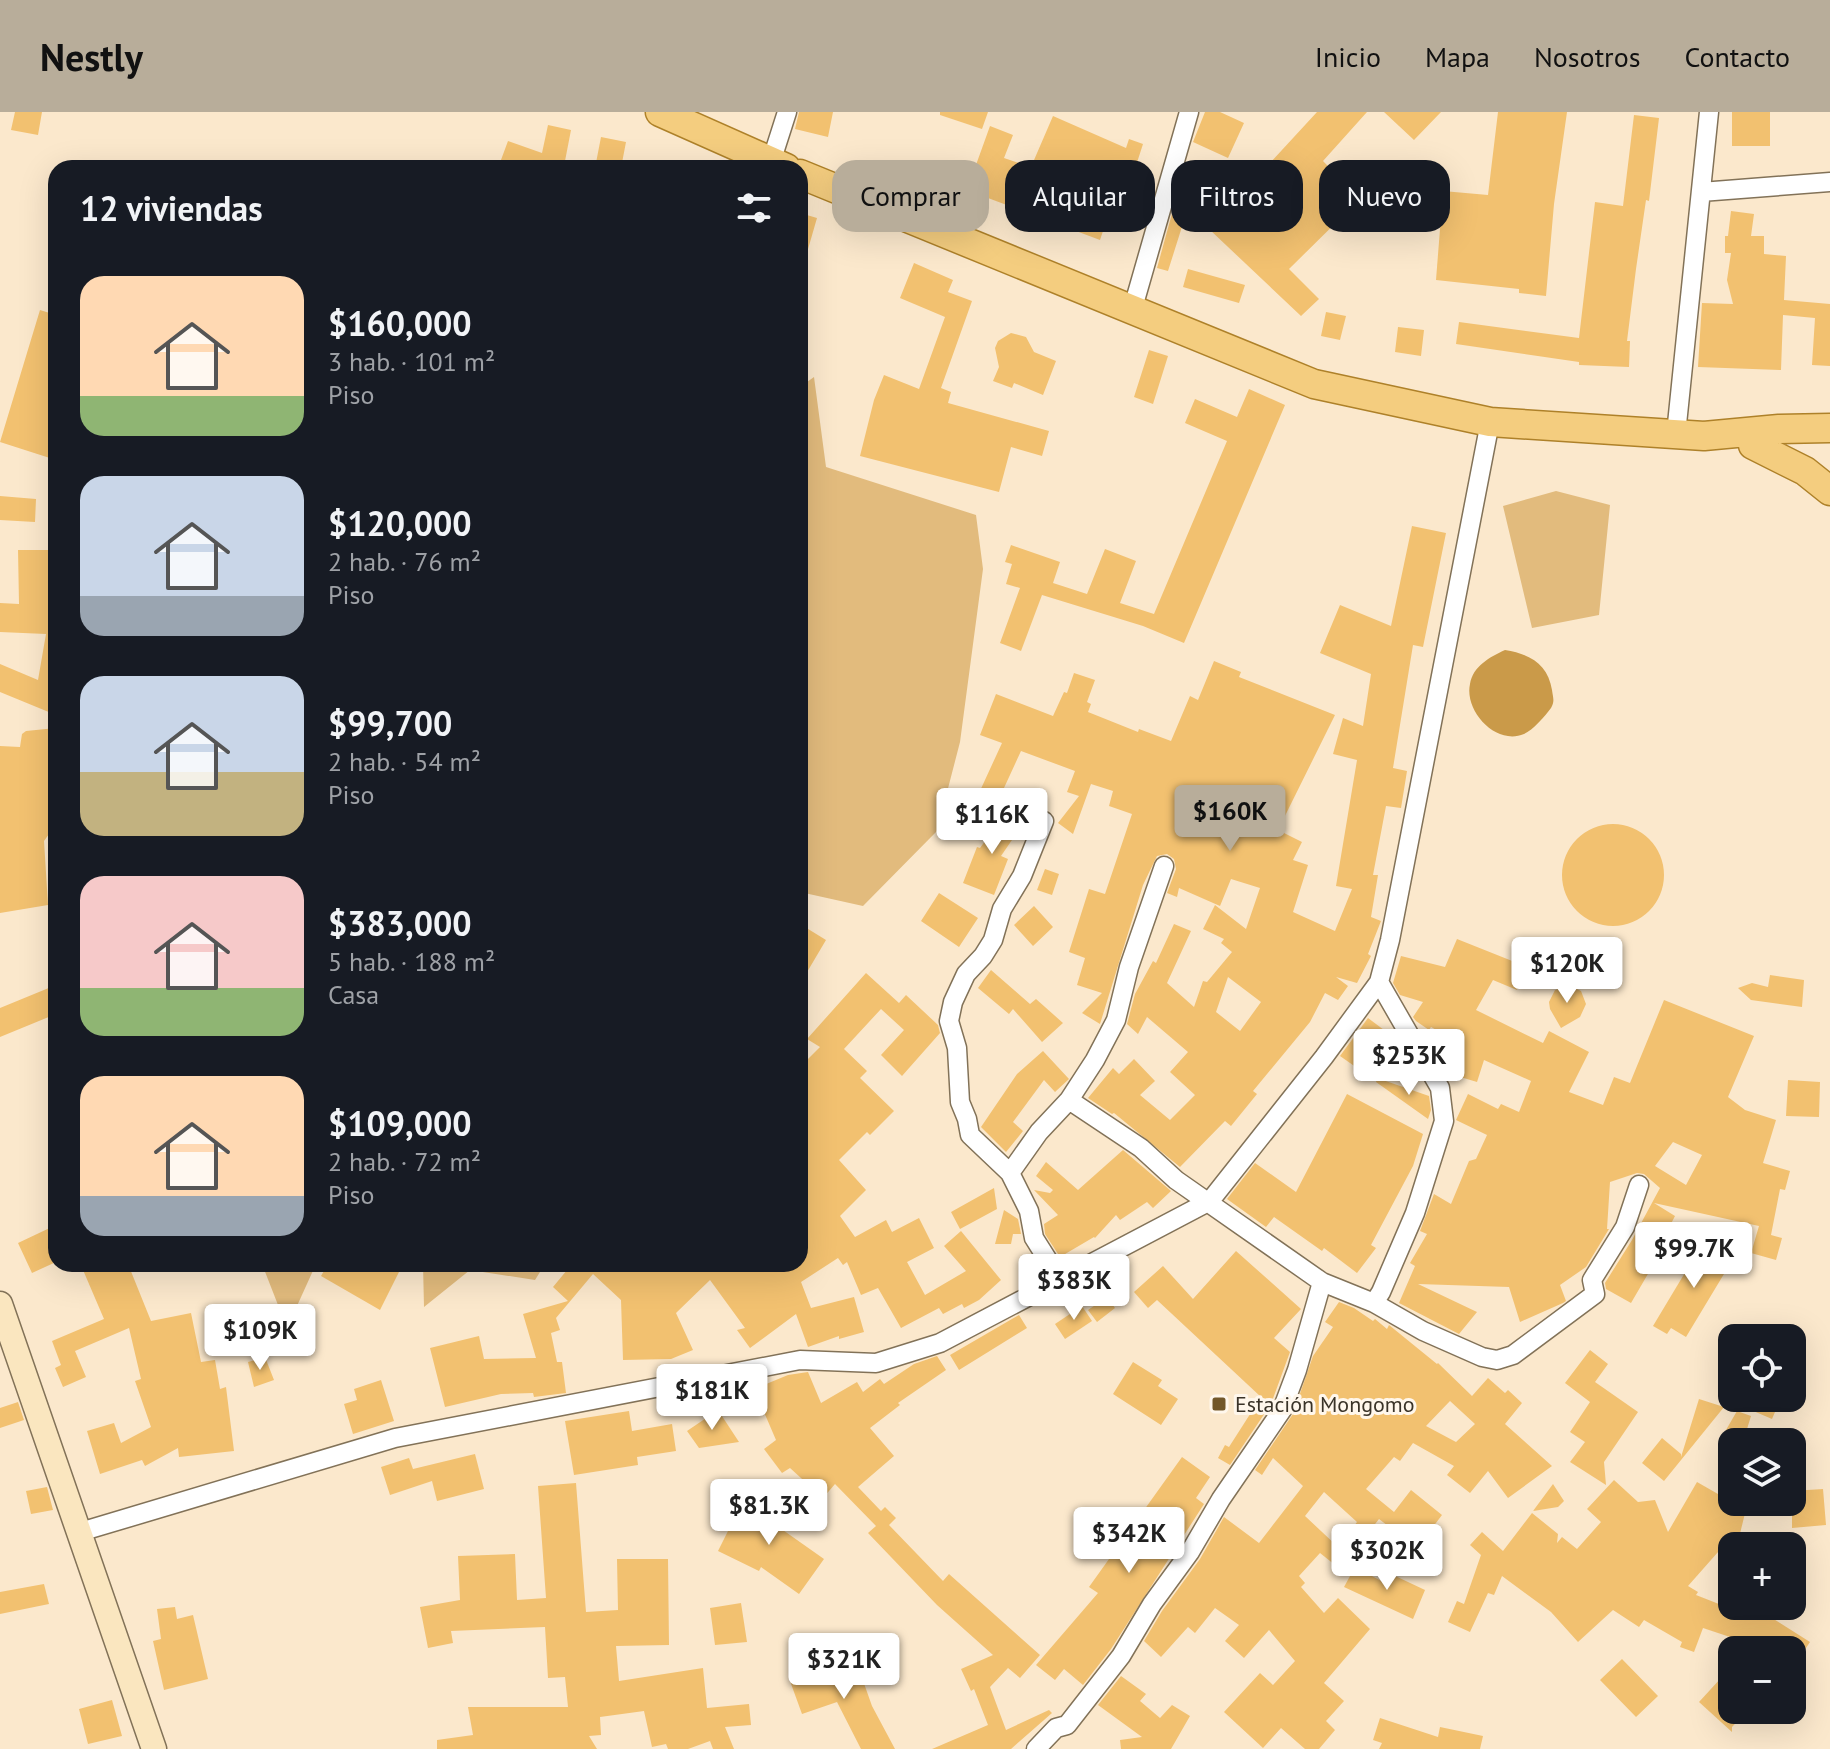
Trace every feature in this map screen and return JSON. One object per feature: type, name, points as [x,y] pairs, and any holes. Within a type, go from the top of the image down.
[{"type":"main road","points":[[660,112],[768,160]]},
{"type":"main road","points":[[808,177],[1314,384],[1490,422],[1690,435],[1781,447],[1830,446]]},
{"type":"main road","points":[[1690,435],[1830,428]]},
{"type":"main road","points":[[1753,445],[1805,471],[1830,491]]},
{"type":"street","points":[[780,160],[787,112]]},
{"type":"street","points":[[1132,311],[1189,112]]},
{"type":"street","points":[[1690,435],[1701,192],[1709,112]]},
{"type":"street","points":[[1701,192],[1830,182]]},
{"type":"street","points":[[80,1532],[395,1438],[800,1360],[876,1363],[940,1343],[1210,1201],[1379,982],[1390,940],[1490,422]]},
{"type":"street","points":[[1044,821],[1022,876],[1002,909],[993,940],[966,974],[953,1002],[949,1021],[957,1048],[960,1102],[970,1135],[1010,1173],[1029,1211],[1034,1238],[1061,1281]]},
{"type":"street","points":[[1010,1173],[1039,1132],[1069,1100],[1116,1020],[1129,967],[1164,866]]},
{"type":"street","points":[[1374,1303],[1415,1213],[1444,1121],[1440,1088],[1379,982]]},
{"type":"street","points":[[1069,1100],[1141,1148],[1176,1180],[1322,1282],[1374,1303],[1423,1331],[1482,1357],[1497,1360],[1513,1355],[1595,1294],[1592,1280],[1625,1227],[1639,1185]]},
{"type":"street","points":[[1036,1749],[1056,1728],[1067,1725],[1113,1668],[1152,1604],[1190,1552],[1221,1499],[1282,1410],[1322,1282]]},
{"type":"street","points":[[0,1304],[154,1749]]},
{"type":"shaded area","points":[[814,377],[826,467],[976,515],[983,569],[960,742],[937,831],[863,906],[808,894],[808,381]]},
{"type":"shaded area","points":[[1556,491],[1610,505],[1599,615],[1532,628],[1503,506]]},
{"type":"shaded area","points":[[1505,650],[1522,654],[1542,667],[1550,681],[1553,699],[1551,708],[1535,726],[1524,734],[1513,736],[1493,731],[1484,724],[1469,694],[1478,667]]},
{"type":"shaded area","points":[[265,1272],[312,1272],[287,1328]]},
{"type":"shaded area","points":[[423,1272],[468,1272],[424,1307]]},
{"type":"shaded area","points":[[483,1272],[540,1272],[535,1280]]},
{"type":"building","points":[[15,112],[42,112],[38,135],[11,130]]},
{"type":"building","points":[[799,112],[833,112],[828,137],[795,129]]},
{"type":"building","points":[[940,112],[988,112],[982,129],[940,115]]},
{"type":"building","points":[[1205,112],[1220,112],[1244,123],[1228,158],[1193,142]]},
{"type":"building","points":[[1317,112],[1367,112],[1324,160],[1319,160],[1319,232],[1327,232],[1289,269],[1319,299],[1301,316],[1212,232],[1303,232],[1303,160],[1273,160]]},
{"type":"building","points":[[1384,112],[1441,112],[1414,140]]},
{"type":"building","points":[[1498,112],[1567,112],[1554,204],[1546,296],[1519,293],[1519,289],[1436,280],[1440,232],[1450,232],[1450,192],[1488,195]]},
{"type":"building","points":[[1732,112],[1770,112],[1770,146],[1732,146]]},
{"type":"building","points":[[1634,115],[1659,118],[1627,341],[1630,341],[1629,367],[1579,365],[1579,362],[1456,344],[1459,322],[1579,338],[1595,202],[1623,206]]},
{"type":"building","points":[[1053,116],[1126,148],[1129,139],[1143,144],[1138,160],[1034,160]]},
{"type":"building","points":[[548,125],[571,130],[565,160],[501,160],[508,141],[542,153]]},
{"type":"building","points":[[990,126],[1013,135],[1004,158],[1010,160],[1005,160],[1005,204],[989,198],[989,160],[978,160]]},
{"type":"building","points":[[601,137],[626,142],[623,160],[597,160]]},
{"type":"building","points":[[1731,211],[1754,214],[1751,236],[1764,236],[1764,254],[1786,256],[1784,300],[1830,304],[1830,366],[1812,365],[1815,318],[1783,315],[1781,370],[1698,367],[1702,303],[1733,304],[1727,280],[1731,253],[1725,253],[1725,236],[1728,236]]},
{"type":"building","points":[[808,215],[817,218],[808,249]]},
{"type":"building","points":[[1171,217],[1171,232],[1180,232],[1168,271],[1157,268]]},
{"type":"building","points":[[1079,232],[1103,232],[1100,240]]},
{"type":"building","points":[[914,263],[953,280],[948,292],[972,301],[941,388],[951,392],[948,403],[1049,431],[1042,456],[1011,447],[999,492],[860,456],[874,400],[884,375],[919,389],[945,317],[900,298]]},
{"type":"building","points":[[1188,269],[1245,285],[1239,303],[1183,287]]},
{"type":"building","points":[[40,310],[48,312],[48,457],[0,442]]},
{"type":"building","points":[[1326,312],[1346,316],[1340,340],[1321,336]]},
{"type":"building","points":[[1398,327],[1424,330],[1421,356],[1395,352]]},
{"type":"building","points":[[1011,333],[1026,337],[1034,352],[1056,361],[1043,395],[1014,383],[1012,388],[993,381],[999,367],[995,348],[998,341]]},
{"type":"building","points":[[1149,350],[1168,356],[1153,404],[1134,397]]},
{"type":"building","points":[[1249,389],[1285,405],[1184,643],[1143,626],[1042,595],[1021,651],[1000,643],[1020,588],[1006,584],[1012,564],[1005,562],[1011,545],[1060,562],[1053,583],[1087,594],[1105,549],[1136,561],[1120,603],[1154,614],[1227,441],[1185,423],[1195,399],[1237,417]]},
{"type":"building","points":[[0,496],[36,499],[35,522],[0,520]]},
{"type":"building","points":[[1412,526],[1446,533],[1423,647],[1413,645],[1393,768],[1407,771],[1401,808],[1386,806],[1373,875],[1378,875],[1371,917],[1381,921],[1368,954],[1371,956],[1357,983],[1336,977],[1348,986],[1338,1000],[1325,993],[1310,1022],[1253,1091],[1257,1094],[1231,1126],[1225,1121],[1180,1167],[1114,1113],[1088,1098],[1113,1068],[1119,1074],[1134,1059],[1155,1081],[1140,1095],[1170,1120],[1195,1095],[1170,1072],[1188,1052],[1147,1017],[1138,1034],[1127,1024],[1135,994],[1153,961],[1156,963],[1174,924],[1191,931],[1167,983],[1194,1007],[1203,981],[1207,982],[1232,952],[1221,943],[1224,939],[1203,929],[1215,905],[1246,929],[1260,888],[1231,879],[1220,906],[1179,888],[1177,897],[1167,893],[1176,869],[1174,859],[1167,854],[1157,856],[1143,885],[1100,1024],[1082,1013],[1102,993],[1077,985],[1085,958],[1069,952],[1089,889],[1105,894],[1132,814],[1109,806],[1113,791],[1091,784],[1073,834],[1058,823],[1079,796],[1067,792],[1075,771],[1021,751],[998,801],[979,793],[1002,743],[980,735],[996,694],[1053,716],[1064,692],[1067,693],[1074,673],[1095,680],[1087,702],[1091,704],[1088,712],[1171,741],[1190,696],[1198,700],[1214,661],[1241,672],[1239,677],[1335,715],[1278,830],[1302,842],[1293,860],[1308,865],[1293,912],[1335,931],[1352,889],[1336,886],[1357,760],[1333,754],[1343,718],[1363,726],[1371,674],[1320,653],[1340,605],[1391,626]],"holes":[[[1228,977],[1261,1002],[1240,1031],[1216,1012]]]},
{"type":"building","points":[[18,550],[48,550],[48,712],[0,692],[0,664],[38,680],[46,634],[0,632],[0,603],[19,604]]},
{"type":"building","points":[[48,729],[48,835],[44,841],[48,905],[0,913],[0,746],[20,747],[22,734]]},
{"type":"building","points":[[1006,812],[1023,824],[1001,856],[1008,859],[994,895],[963,883],[977,847],[980,848]]},
{"type":"building","points":[[1613,824],[1642,832],[1656,846],[1664,875],[1656,904],[1642,918],[1613,926],[1584,918],[1570,904],[1562,875],[1570,846],[1584,832]]},
{"type":"building","points":[[1045,869],[1059,874],[1052,895],[1037,890]]},
{"type":"building","points":[[939,893],[978,918],[959,947],[921,921]]},
{"type":"building","points":[[1034,906],[1053,927],[1033,946],[1014,925]]},
{"type":"building","points":[[808,929],[826,940],[808,970]]},
{"type":"building","points":[[1457,939],[1527,967],[1517,990],[1493,980],[1476,1010],[1543,1043],[1549,1031],[1589,1052],[1569,1092],[1603,1105],[1614,1077],[1630,1083],[1664,1000],[1754,1036],[1728,1097],[1745,1110],[1776,1120],[1763,1163],[1790,1171],[1785,1190],[1780,1189],[1771,1235],[1782,1238],[1776,1260],[1751,1253],[1759,1226],[1654,1203],[1675,1216],[1656,1253],[1659,1255],[1631,1303],[1606,1289],[1605,1283],[1660,1188],[1644,1174],[1637,1173],[1610,1182],[1609,1229],[1586,1267],[1560,1285],[1566,1301],[1563,1303],[1520,1322],[1509,1287],[1418,1284],[1477,1312],[1459,1334],[1399,1303],[1415,1266],[1410,1263],[1427,1234],[1420,1231],[1434,1194],[1451,1204],[1469,1161],[1476,1159],[1487,1135],[1456,1120],[1468,1094],[1498,1109],[1501,1104],[1519,1112],[1531,1081],[1484,1060],[1477,1082],[1447,1073],[1456,1041],[1416,1021],[1413,1017],[1423,1002],[1400,995],[1393,983],[1401,956],[1445,967]],"holes":[[[1673,1142],[1702,1155],[1686,1185],[1655,1166]]]},
{"type":"building","points":[[991,970],[1030,1004],[1036,999],[1063,1023],[1042,1042],[1013,1009],[1009,1014],[978,988]]},
{"type":"building","points":[[866,973],[899,1003],[906,995],[938,1025],[940,1033],[902,1076],[881,1055],[904,1030],[881,1009],[844,1049],[867,1071],[860,1078],[894,1111],[839,1160],[866,1190],[840,1216],[855,1237],[886,1220],[892,1232],[919,1218],[934,1248],[907,1262],[925,1295],[966,1271],[944,1246],[961,1231],[1001,1280],[979,1300],[964,1308],[962,1304],[943,1314],[939,1308],[901,1328],[878,1288],[861,1295],[847,1262],[843,1265],[838,1258],[801,1282],[811,1308],[854,1297],[864,1332],[839,1339],[839,1336],[808,1347],[796,1314],[750,1348],[737,1330],[745,1328],[710,1280],[676,1313],[693,1350],[671,1359],[623,1360],[621,1300],[593,1274],[556,1318],[560,1330],[551,1333],[557,1362],[562,1362],[566,1393],[534,1397],[533,1393],[501,1394],[445,1407],[430,1348],[479,1336],[484,1359],[536,1358],[523,1314],[568,1301],[553,1287],[565,1272],[808,1272],[808,1059],[820,1047],[808,1038]]},
{"type":"building","points":[[1770,975],[1804,980],[1802,1007],[1751,1000],[1738,988],[1752,983],[1768,987]]},
{"type":"building","points":[[1569,985],[1581,991],[1586,1004],[1580,1017],[1561,1028],[1549,1002],[1555,990]]},
{"type":"building","points":[[48,988],[48,1017],[0,1037],[0,1008]]},
{"type":"building","points":[[1368,1018],[1400,1042],[1408,1057],[1397,1071],[1372,1053],[1360,1070],[1340,1056]]},
{"type":"building","points":[[1043,1051],[1069,1079],[1055,1092],[1044,1080],[1013,1122],[1023,1131],[1006,1152],[981,1127],[1017,1074]]},
{"type":"building","points":[[1377,1078],[1429,1096],[1431,1110],[1428,1119],[1376,1082]]},
{"type":"building","points":[[1788,1080],[1820,1082],[1819,1117],[1786,1116]]},
{"type":"building","points":[[1347,1094],[1423,1134],[1413,1166],[1371,1245],[1376,1248],[1357,1273],[1274,1217],[1266,1227],[1227,1199],[1255,1163],[1296,1192]]},
{"type":"building","points":[[1123,1150],[1171,1191],[1153,1208],[1147,1202],[1120,1220],[1116,1215],[1095,1238],[1060,1257],[1045,1234],[1044,1224],[1058,1215],[1034,1190],[1050,1193],[1053,1190],[1036,1176],[1046,1162],[1078,1190]]},
{"type":"building","points":[[994,1188],[997,1209],[960,1229],[951,1212]]},
{"type":"building","points":[[1004,1210],[1018,1219],[1021,1234],[1013,1234],[1011,1244],[995,1244]]},
{"type":"building","points":[[48,1229],[48,1266],[32,1273],[18,1243]]},
{"type":"building","points":[[1704,1241],[1733,1259],[1686,1337],[1671,1328],[1667,1334],[1653,1326]]},
{"type":"building","points":[[1236,1251],[1301,1309],[1274,1338],[1290,1352],[1271,1404],[1230,1465],[1218,1458],[1225,1445],[1229,1447],[1261,1397],[1157,1300],[1148,1308],[1134,1292],[1163,1266],[1193,1299]]},
{"type":"building","points":[[84,1272],[131,1272],[151,1321],[191,1313],[201,1362],[215,1360],[220,1389],[226,1387],[234,1451],[179,1457],[178,1448],[145,1466],[142,1460],[100,1474],[87,1431],[114,1423],[121,1443],[151,1427],[135,1381],[141,1379],[129,1328],[75,1351],[86,1377],[63,1387],[55,1368],[61,1365],[52,1341],[104,1319]]},
{"type":"building","points":[[323,1272],[399,1272],[380,1310],[321,1276]]},
{"type":"building","points":[[1107,1297],[1115,1308],[1097,1322],[1088,1310]]},
{"type":"building","points":[[1339,1302],[1373,1321],[1375,1319],[1387,1329],[1389,1325],[1438,1363],[1472,1396],[1488,1378],[1505,1393],[1508,1390],[1522,1403],[1505,1424],[1552,1466],[1508,1498],[1488,1471],[1470,1493],[1447,1475],[1454,1466],[1413,1443],[1400,1461],[1394,1457],[1366,1489],[1394,1512],[1411,1490],[1442,1515],[1417,1548],[1379,1519],[1340,1569],[1320,1553],[1299,1576],[1305,1583],[1301,1587],[1324,1613],[1338,1598],[1370,1629],[1324,1683],[1344,1701],[1326,1721],[1335,1730],[1319,1749],[1305,1749],[1281,1728],[1263,1748],[1224,1712],[1260,1673],[1273,1685],[1295,1661],[1269,1630],[1244,1658],[1225,1641],[1239,1625],[1215,1608],[1195,1633],[1188,1627],[1161,1657],[1144,1641],[1200,1559],[1224,1517],[1259,1543],[1303,1486],[1273,1458],[1262,1475],[1255,1470],[1293,1414],[1313,1356],[1333,1327],[1325,1322]],"holes":[[[1450,1401],[1475,1424],[1456,1442],[1426,1426]],[[1324,1492],[1357,1522],[1338,1547],[1305,1516]]]},
{"type":"building","points":[[1082,1306],[1092,1321],[1065,1339],[1055,1324]]},
{"type":"building","points":[[1019,1315],[1027,1328],[959,1370],[950,1355]]},
{"type":"building","points":[[1590,1350],[1608,1364],[1595,1382],[1638,1412],[1604,1462],[1606,1485],[1570,1462],[1585,1442],[1570,1432],[1590,1402],[1565,1383]]},
{"type":"building","points":[[937,1356],[946,1370],[898,1403],[900,1405],[870,1428],[894,1456],[858,1487],[881,1511],[885,1507],[896,1518],[889,1525],[943,1581],[949,1574],[1040,1655],[1020,1678],[1008,1668],[990,1687],[1006,1730],[1049,1710],[1052,1713],[1011,1749],[932,1749],[988,1725],[974,1689],[971,1691],[961,1669],[993,1655],[937,1605],[868,1533],[876,1526],[835,1484],[823,1498],[790,1468],[782,1473],[764,1449],[776,1440],[754,1389],[788,1375],[808,1372],[821,1403],[857,1382],[863,1392],[880,1379],[884,1384],[914,1364]]},
{"type":"building","points":[[265,1357],[274,1380],[254,1387],[248,1362]]},
{"type":"building","points":[[1133,1362],[1162,1380],[1158,1386],[1178,1399],[1161,1425],[1113,1394]]},
{"type":"building","points":[[381,1380],[394,1421],[353,1434],[344,1404],[357,1400],[354,1389]]},
{"type":"building","points":[[1699,1399],[1718,1405],[1720,1412],[1664,1481],[1642,1463],[1662,1438],[1681,1457]]},
{"type":"building","points":[[18,1402],[24,1420],[0,1428],[0,1408]]},
{"type":"building","points":[[718,1410],[739,1442],[699,1448],[687,1431]]},
{"type":"building","points":[[629,1411],[632,1431],[672,1424],[676,1451],[637,1457],[638,1465],[574,1475],[565,1421]]},
{"type":"building","points":[[1736,1412],[1751,1416],[1747,1428],[1727,1428]]},
{"type":"building","points":[[1756,1412],[1775,1412],[1772,1419]]},
{"type":"building","points":[[475,1454],[484,1489],[437,1501],[432,1481],[390,1495],[381,1467],[409,1458],[413,1469]]},
{"type":"building","points":[[1182,1457],[1210,1477],[1196,1498],[1204,1504],[1111,1649],[1083,1685],[1064,1669],[1055,1680],[1036,1665],[1098,1593],[1089,1587]]},
{"type":"building","points":[[1614,1480],[1638,1502],[1655,1500],[1668,1532],[1697,1482],[1718,1494],[1718,1516],[1744,1516],[1740,1532],[1718,1532],[1718,1552],[1688,1586],[1698,1592],[1696,1595],[1718,1604],[1718,1620],[1775,1620],[1800,1636],[1727,1636],[1703,1628],[1694,1652],[1680,1647],[1682,1642],[1644,1620],[1639,1627],[1613,1610],[1578,1642],[1551,1612],[1502,1576],[1494,1595],[1488,1593],[1470,1632],[1448,1622],[1457,1601],[1464,1604],[1481,1555],[1470,1545],[1482,1532],[1503,1551],[1532,1513],[1558,1534],[1557,1543],[1562,1537],[1577,1549],[1601,1522],[1587,1509]]},
{"type":"building","points":[[576,1483],[586,1612],[618,1610],[617,1559],[668,1559],[669,1645],[616,1646],[619,1681],[703,1668],[707,1708],[749,1704],[751,1725],[725,1727],[734,1749],[713,1749],[710,1741],[688,1749],[668,1749],[666,1744],[652,1747],[644,1711],[600,1717],[601,1735],[589,1736],[597,1749],[437,1749],[437,1740],[473,1735],[468,1707],[568,1707],[565,1677],[548,1678],[545,1627],[451,1631],[453,1643],[428,1648],[420,1607],[460,1600],[458,1556],[515,1554],[517,1600],[546,1598],[538,1486]]},
{"type":"building","points":[[1553,1484],[1564,1501],[1558,1507],[1533,1511]]},
{"type":"building","points":[[47,1487],[53,1510],[31,1514],[26,1491]]},
{"type":"building","points":[[1823,1489],[1826,1525],[1792,1528],[1792,1516],[1806,1516],[1806,1490]]},
{"type":"building","points":[[744,1499],[785,1519],[780,1528],[824,1559],[799,1594],[761,1567],[759,1571],[718,1551]]},
{"type":"building","points":[[1355,1567],[1387,1584],[1391,1574],[1425,1590],[1413,1619],[1344,1587]]},
{"type":"building","points":[[44,1584],[49,1604],[0,1614],[0,1592]]},
{"type":"building","points":[[741,1603],[747,1642],[715,1645],[710,1608]]},
{"type":"building","points":[[175,1607],[177,1619],[193,1615],[208,1679],[164,1690],[153,1641],[161,1639],[157,1609]]},
{"type":"building","points":[[855,1658],[872,1706],[895,1749],[861,1749],[837,1702],[802,1714],[790,1681]]},
{"type":"building","points":[[1622,1659],[1658,1696],[1636,1717],[1600,1680]]},
{"type":"building","points":[[1121,1676],[1146,1694],[1140,1701],[1160,1718],[1172,1705],[1190,1716],[1171,1749],[1121,1749],[1120,1740],[1142,1737],[1098,1705]]},
{"type":"building","points":[[1718,1681],[1718,1719],[1699,1702]]},
{"type":"building","points":[[112,1700],[122,1736],[88,1744],[79,1709]]},
{"type":"building","points":[[1380,1718],[1438,1737],[1440,1727],[1483,1736],[1480,1749],[1379,1749],[1382,1743],[1373,1740]]},
{"type":"place","name":"Estación Mongomo","points":[[1219,1404]]}]
